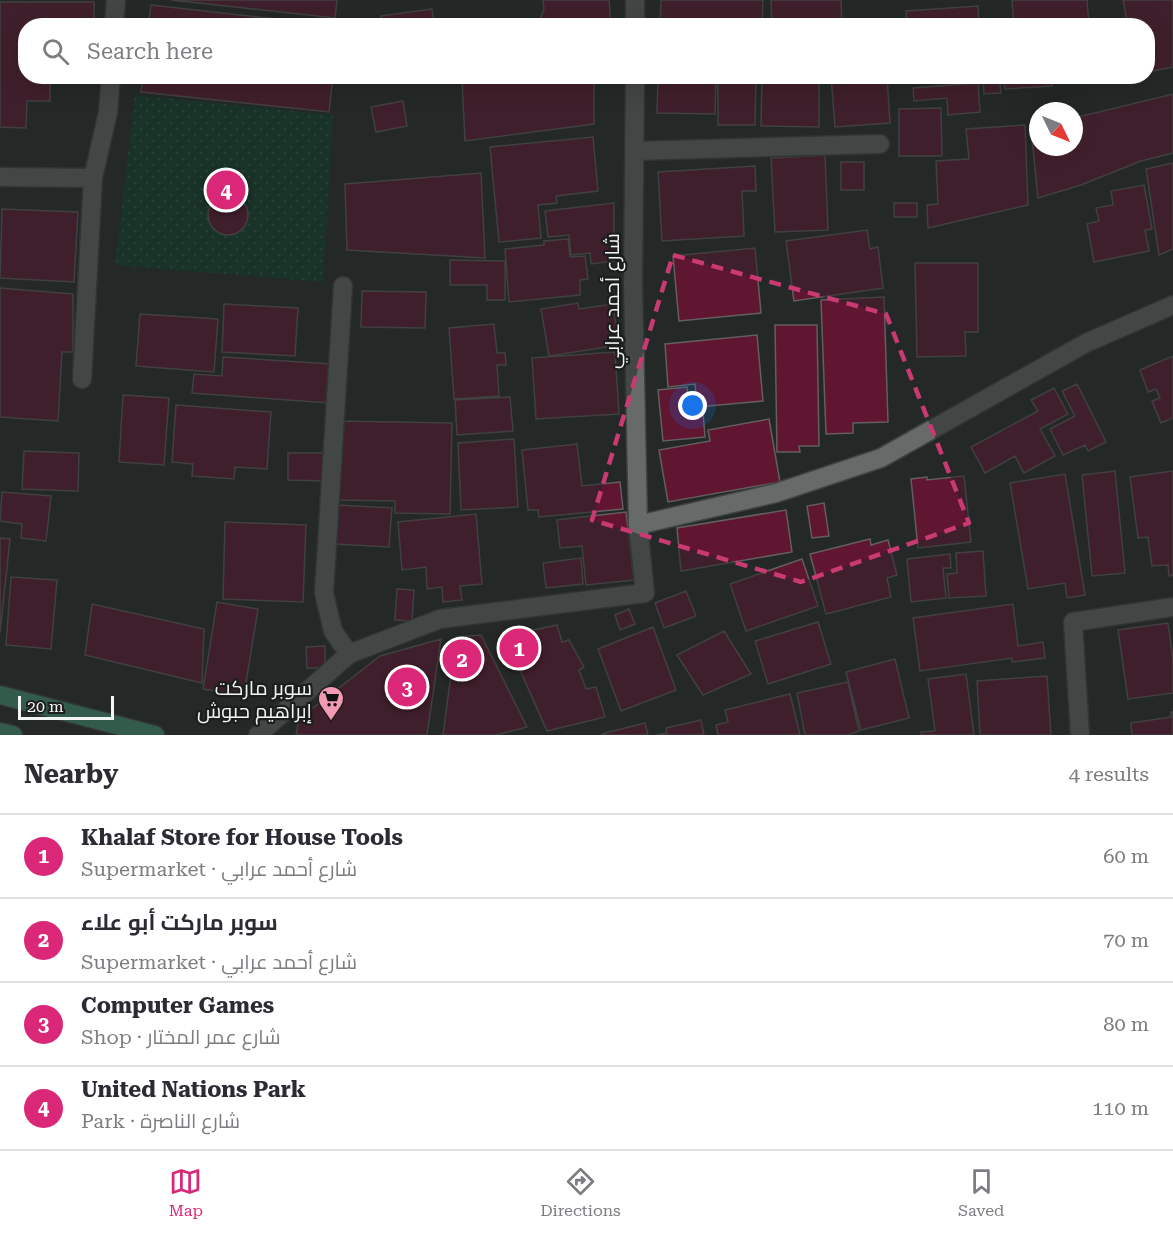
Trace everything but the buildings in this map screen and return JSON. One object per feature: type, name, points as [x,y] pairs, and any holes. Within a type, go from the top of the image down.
[{"type":"main road","points":[[0,695],[155,735]]},
{"type":"main road","points":[[0,732],[13,735]]},
{"type":"street","points":[[115,18],[116,0]]},
{"type":"street","points":[[635,0],[635,18]]},
{"type":"street","points":[[82,379],[93,178],[108,112],[110,84]]},
{"type":"street","name":"شارع أحمد عرابي","points":[[349,654],[440,620],[645,593],[638,525],[633,282],[635,84]]},
{"type":"street","points":[[634,151],[880,144]]},
{"type":"street","points":[[0,177],[93,178]]},
{"type":"street","points":[[258,735],[349,654],[333,631],[324,593],[343,286]]},
{"type":"street","points":[[638,525],[776,493],[881,458],[1086,343],[1173,305]]},
{"type":"street","points":[[1080,735],[1073,622],[1173,607]]},
{"type":"highlighted area","points":[[673,255],[886,314],[969,523],[801,582],[592,520]]},
{"type":"green space","points":[[135,95],[333,115],[323,282],[115,265]]},
{"type":"place","name":"United Nations Park","points":[[226,190]]},
{"type":"place","name":"Khalaf Store for House Tools","points":[[519,648]]},
{"type":"place","name":"سوبر ماركت أبو علاء","points":[[462,659]]},
{"type":"place","name":"Computer Games","points":[[407,687]]},
{"type":"place","name":"سوبر ماركت إبراهيم حبوش","points":[[331,722]]}]
